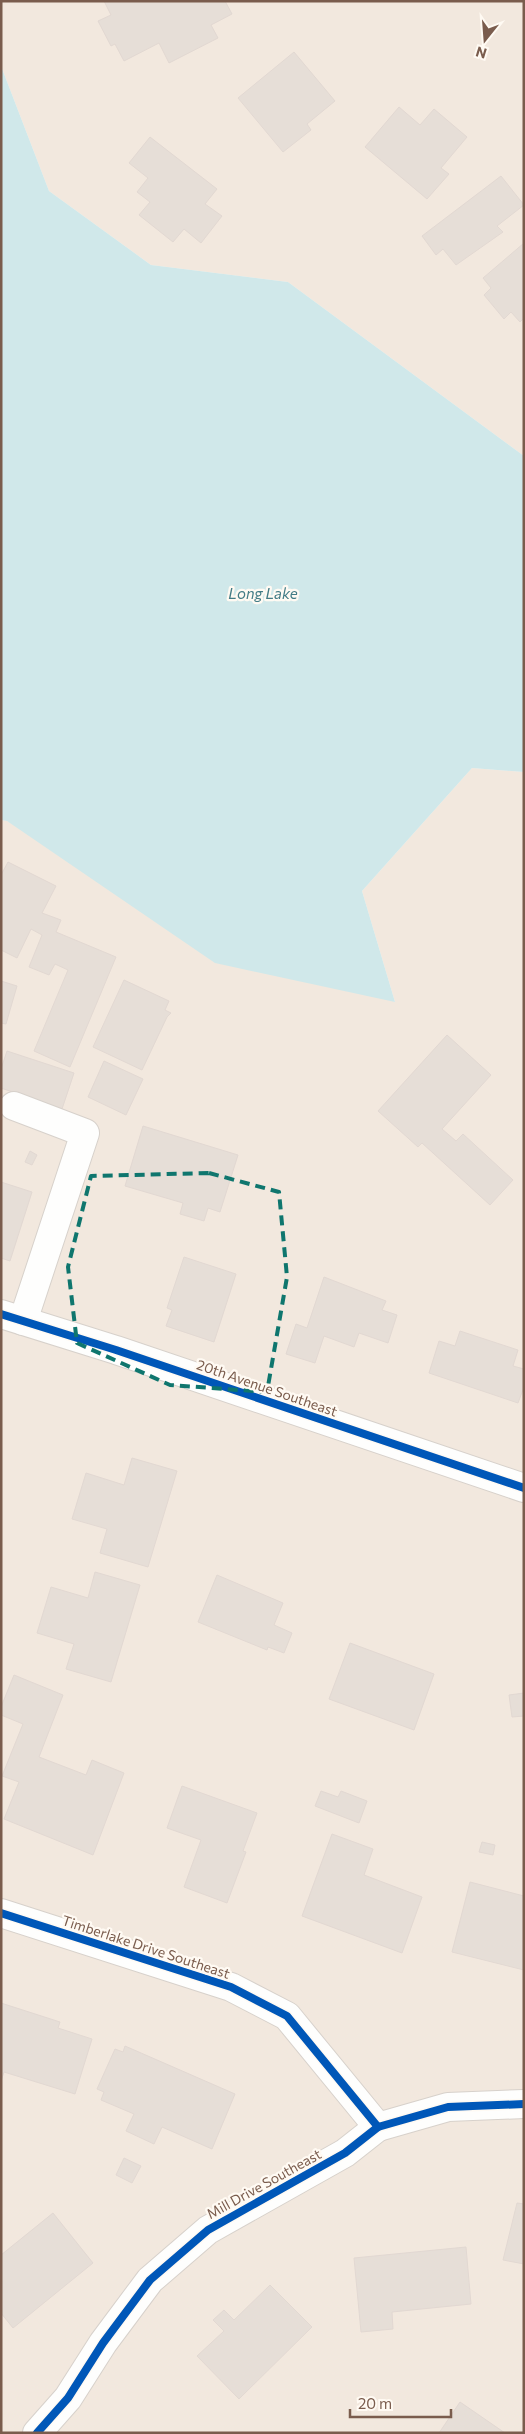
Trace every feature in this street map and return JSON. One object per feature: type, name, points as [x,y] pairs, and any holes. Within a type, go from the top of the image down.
[{"type":"street","points":[[12,1318],[85,1133],[14,1106]]},
{"type":"street","name":"20th Avenue Southeast","points":[[12,1318],[116,1350],[524,1488]]},
{"type":"street","name":"Timberlake Drive Southeast","points":[[1,1913],[231,1987],[287,2016],[378,2127]]},
{"type":"street","points":[[378,2127],[448,2107],[524,2104]]},
{"type":"street","name":"Mill Drive Southeast","points":[[42,2432],[68,2398],[103,2343],[150,2280],[208,2230],[345,2153],[378,2127]]},
{"type":"highlighted area","points":[[209,1173],[279,1192],[287,1277],[267,1392],[170,1385],[77,1343],[68,1267],[91,1176]]},
{"type":"shaded area","points":[[1,1],[524,1],[524,456],[288,282],[151,265],[49,191],[1,66]]},
{"type":"shaded area","points":[[472,768],[524,772],[524,2433],[1,2433],[1,820],[7,821],[395,1002],[362,891]]},
{"type":"water","name":"Long Lake","points":[[1,66],[49,191],[151,265],[288,282],[524,456],[524,772],[472,768],[362,891],[395,1002],[215,963],[7,821],[1,820]]},
{"type":"building","points":[[104,1],[225,1],[232,14],[211,25],[218,38],[169,63],[159,43],[124,61],[115,44],[111,46],[98,21],[111,15]]},
{"type":"building","points":[[294,52],[335,101],[307,124],[311,130],[283,152],[238,98]]},
{"type":"building","points":[[399,107],[420,125],[434,109],[467,137],[441,168],[449,174],[427,199],[365,147]]},
{"type":"building","points":[[150,137],[217,189],[205,204],[222,216],[201,243],[184,229],[173,242],[139,215],[150,202],[137,192],[148,178],[129,163]]},
{"type":"building","points":[[501,176],[524,205],[497,226],[503,232],[456,265],[443,249],[436,255],[422,236]]},
{"type":"building","points":[[524,243],[524,318],[520,322],[511,312],[504,319],[484,295],[491,288],[483,278]]},
{"type":"building","points":[[8,862],[56,886],[42,913],[61,920],[56,932],[116,957],[70,1067],[34,1051],[68,970],[55,964],[49,975],[29,967],[42,935],[31,929],[17,958],[1,950],[1,875]]},
{"type":"building","points":[[124,980],[169,1001],[165,1010],[171,1013],[167,1017],[142,1070],[93,1047]]},
{"type":"building","points":[[1,981],[17,986],[6,1024],[1,1023]]},
{"type":"building","points":[[447,1035],[491,1075],[442,1129],[456,1141],[463,1134],[513,1180],[490,1205],[422,1143],[418,1147],[378,1111]]},
{"type":"building","points":[[7,1051],[74,1073],[62,1109],[1,1088],[1,1069]]},
{"type":"building","points":[[104,1061],[143,1079],[126,1115],[88,1097]]},
{"type":"building","points":[[143,1126],[238,1155],[220,1212],[208,1208],[204,1221],[180,1214],[183,1203],[125,1186]]},
{"type":"building","points":[[30,1151],[37,1155],[32,1165],[25,1162]]},
{"type":"building","points":[[1,1182],[32,1192],[10,1261],[1,1258]]},
{"type":"building","points":[[184,1257],[236,1274],[214,1342],[166,1326],[172,1310],[167,1308]]},
{"type":"building","points":[[324,1277],[386,1301],[382,1310],[397,1315],[388,1343],[359,1333],[354,1347],[324,1336],[315,1363],[286,1354],[296,1324],[307,1328]]},
{"type":"building","points":[[460,1331],[518,1350],[513,1366],[524,1369],[524,1387],[518,1403],[429,1373],[439,1341],[455,1346]]},
{"type":"building","points":[[132,1458],[177,1471],[148,1567],[100,1553],[107,1529],[72,1519],[86,1473],[124,1485]]},
{"type":"building","points":[[95,1572],[140,1585],[111,1682],[66,1669],[74,1644],[37,1633],[51,1587],[88,1598]]},
{"type":"building","points":[[217,1575],[283,1603],[274,1625],[292,1633],[284,1653],[268,1647],[267,1650],[198,1622]]},
{"type":"building","points":[[350,1643],[434,1674],[414,1730],[329,1699]]},
{"type":"building","points":[[14,1675],[63,1695],[39,1757],[86,1775],[92,1760],[124,1773],[93,1855],[4,1819],[19,1782],[2,1776],[23,1724],[1,1715],[1,1707]]},
{"type":"building","points":[[524,1693],[524,1716],[512,1717],[509,1695]]},
{"type":"building","points":[[182,1786],[257,1813],[243,1851],[246,1852],[227,1903],[184,1887],[201,1840],[167,1828]]},
{"type":"building","points":[[321,1791],[338,1797],[341,1791],[367,1801],[359,1823],[315,1806]]},
{"type":"building","points":[[332,1834],[373,1849],[364,1875],[422,1897],[402,1953],[302,1916]]},
{"type":"building","points":[[482,1842],[495,1845],[493,1855],[479,1852]]},
{"type":"building","points":[[470,1882],[524,1896],[524,1970],[452,1952]]},
{"type":"building","points":[[1,2003],[60,2022],[58,2028],[92,2039],[75,2094],[4,2072],[1,2081]]},
{"type":"building","points":[[125,2046],[235,2094],[212,2149],[162,2127],[154,2144],[126,2131],[134,2114],[101,2100],[104,2092],[97,2089],[115,2049],[123,2052]]},
{"type":"building","points":[[124,2158],[141,2166],[132,2183],[116,2175]]},
{"type":"building","points":[[517,2203],[524,2204],[524,2264],[503,2260]]},
{"type":"building","points":[[53,2213],[93,2263],[13,2328],[1,2313],[1,2255]]},
{"type":"building","points":[[466,2247],[471,2304],[392,2312],[393,2329],[361,2332],[354,2258]]},
{"type":"building","points":[[270,2285],[312,2327],[239,2399],[197,2356],[224,2331],[213,2320],[224,2310],[234,2320]]},
{"type":"building","points":[[460,2402],[505,2433],[439,2433]]},
{"type":"cycle path","points":[[1,1314],[116,1350],[524,1488]]},
{"type":"cycle path","points":[[1,1913],[231,1987],[287,2016],[378,2127],[448,2107],[524,2104]]},
{"type":"cycle path","points":[[37,2433],[68,2398],[103,2343],[150,2280],[208,2230],[345,2153],[378,2127]]}]
